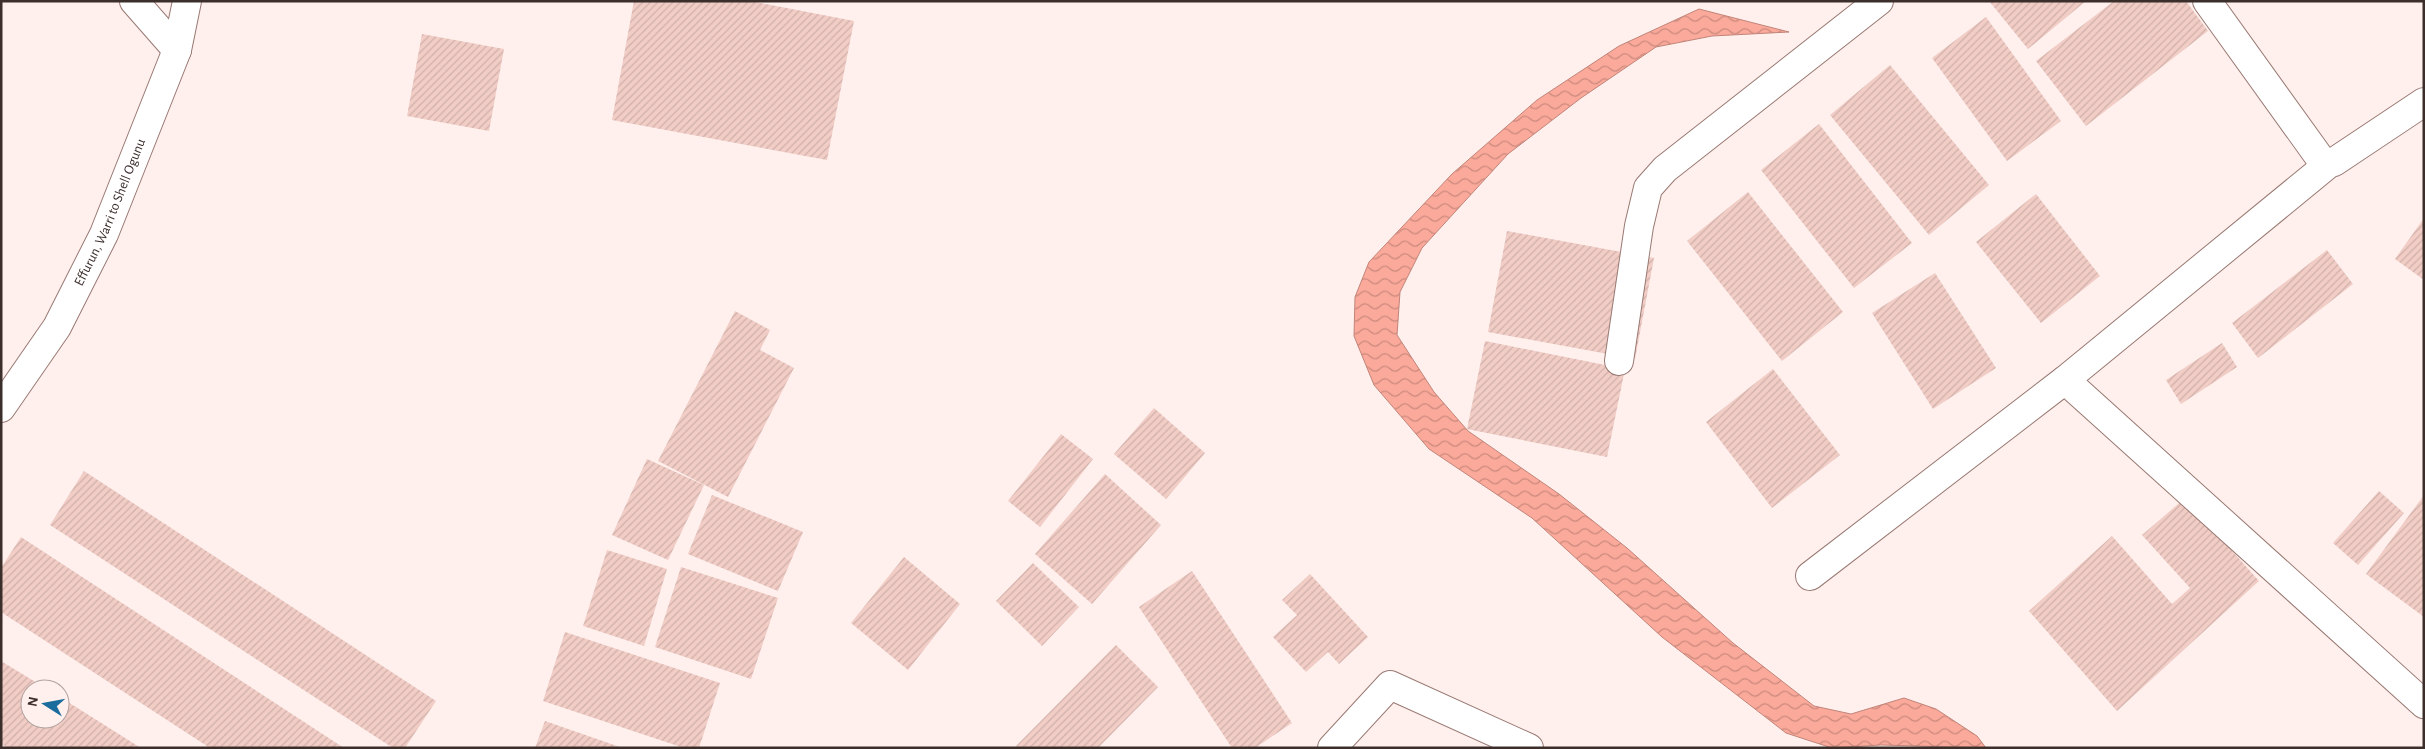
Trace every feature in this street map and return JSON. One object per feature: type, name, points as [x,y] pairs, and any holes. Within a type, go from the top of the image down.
[{"type":"street","points":[[134,1],[177,50]]},
{"type":"street","name":"Effurun, Warri to Shell Ogunu","points":[[1,408],[57,327],[104,234],[177,50],[187,1]]},
{"type":"street","points":[[1619,361],[1639,226],[1648,188],[1665,168],[1879,1]]},
{"type":"street","points":[[2207,1],[2322,161],[2331,162]]},
{"type":"street","points":[[1810,576],[2065,380],[2331,162],[2334,162],[2424,102]]},
{"type":"street","points":[[2065,380],[2424,704]]},
{"type":"street","points":[[1332,748],[1390,685],[1529,748]]},
{"type":"water","points":[[1699,9],[1789,32],[1712,36],[1656,47],[1581,98],[1508,154],[1422,248],[1400,292],[1397,335],[1434,392],[1468,431],[1559,494],[1627,548],[1733,643],[1814,706],[1851,714],[1904,698],[1936,709],[1977,736],[1986,748],[1881,745],[1832,748],[1786,733],[1662,637],[1532,518],[1429,449],[1374,385],[1354,336],[1355,297],[1369,262],[1452,174],[1537,100],[1619,46]]},
{"type":"building","points":[[634,1],[750,1],[854,21],[827,160],[612,120]]},
{"type":"building","points":[[1989,1],[2086,1],[2028,49]]},
{"type":"building","points":[[2114,1],[2186,1],[2208,31],[2086,126],[2036,61]]},
{"type":"building","points":[[1986,17],[2061,121],[2007,161],[1932,58]]},
{"type":"building","points":[[422,34],[504,49],[489,131],[407,116]]},
{"type":"building","points":[[1890,65],[1989,185],[1929,235],[1830,115]]},
{"type":"building","points":[[1819,124],[1912,243],[1854,288],[1761,170]]},
{"type":"building","points":[[1748,192],[1843,312],[1782,361],[1687,241]]},
{"type":"building","points":[[2036,194],[2100,276],[2041,323],[1976,242]]},
{"type":"building","points":[[2424,218],[2424,280],[2395,259]]},
{"type":"building","points":[[1507,231],[1654,258],[1635,359],[1488,332]]},
{"type":"building","points":[[2327,250],[2353,284],[2258,358],[2232,323]]},
{"type":"building","points":[[1935,273],[1996,368],[1933,409],[1872,313]]},
{"type":"building","points":[[735,311],[770,330],[760,350],[794,368],[728,497],[658,461]]},
{"type":"building","points":[[1485,341],[1625,369],[1607,457],[1467,429]]},
{"type":"building","points":[[2222,343],[2237,367],[2181,404],[2166,380]]},
{"type":"building","points":[[1773,369],[1840,455],[1772,508],[1706,422]]},
{"type":"building","points":[[1154,408],[1205,453],[1166,499],[1114,454]]},
{"type":"building","points":[[1061,434],[1093,459],[1040,527],[1008,501]]},
{"type":"building","points":[[647,459],[704,485],[668,560],[612,535]]},
{"type":"building","points":[[84,471],[436,701],[405,748],[393,748],[50,525]]},
{"type":"building","points":[[1105,474],[1161,525],[1092,604],[1035,554]]},
{"type":"building","points":[[2379,491],[2404,513],[2358,565],[2333,543]]},
{"type":"building","points":[[712,495],[803,532],[778,591],[688,554]]},
{"type":"building","points":[[2424,495],[2424,617],[2366,574]]},
{"type":"building","points":[[2185,498],[2259,581],[2117,711],[2029,611],[2112,536],[2172,604],[2190,588],[2142,535]]},
{"type":"building","points":[[21,537],[344,748],[210,748],[1,612],[1,568]]},
{"type":"building","points":[[607,550],[667,569],[644,646],[583,626]]},
{"type":"building","points":[[904,557],[960,604],[908,670],[851,623]]},
{"type":"building","points":[[1033,563],[1079,607],[1042,646],[996,601]]},
{"type":"building","points":[[681,567],[778,598],[751,679],[655,647]]},
{"type":"building","points":[[1192,571],[1292,723],[1255,748],[1232,748],[1139,607]]},
{"type":"building","points":[[1310,574],[1368,637],[1339,664],[1328,652],[1306,672],[1273,637],[1297,615],[1282,600]]},
{"type":"building","points":[[565,632],[720,683],[699,748],[684,748],[543,701]]},
{"type":"building","points":[[1116,645],[1158,687],[1098,748],[1018,748],[1016,746]]},
{"type":"building","points":[[1,661],[31,679],[20,679],[20,729],[70,729],[70,703],[141,748],[8,748],[1,744]]},
{"type":"building","points":[[545,721],[620,747],[620,748],[535,748]]}]
